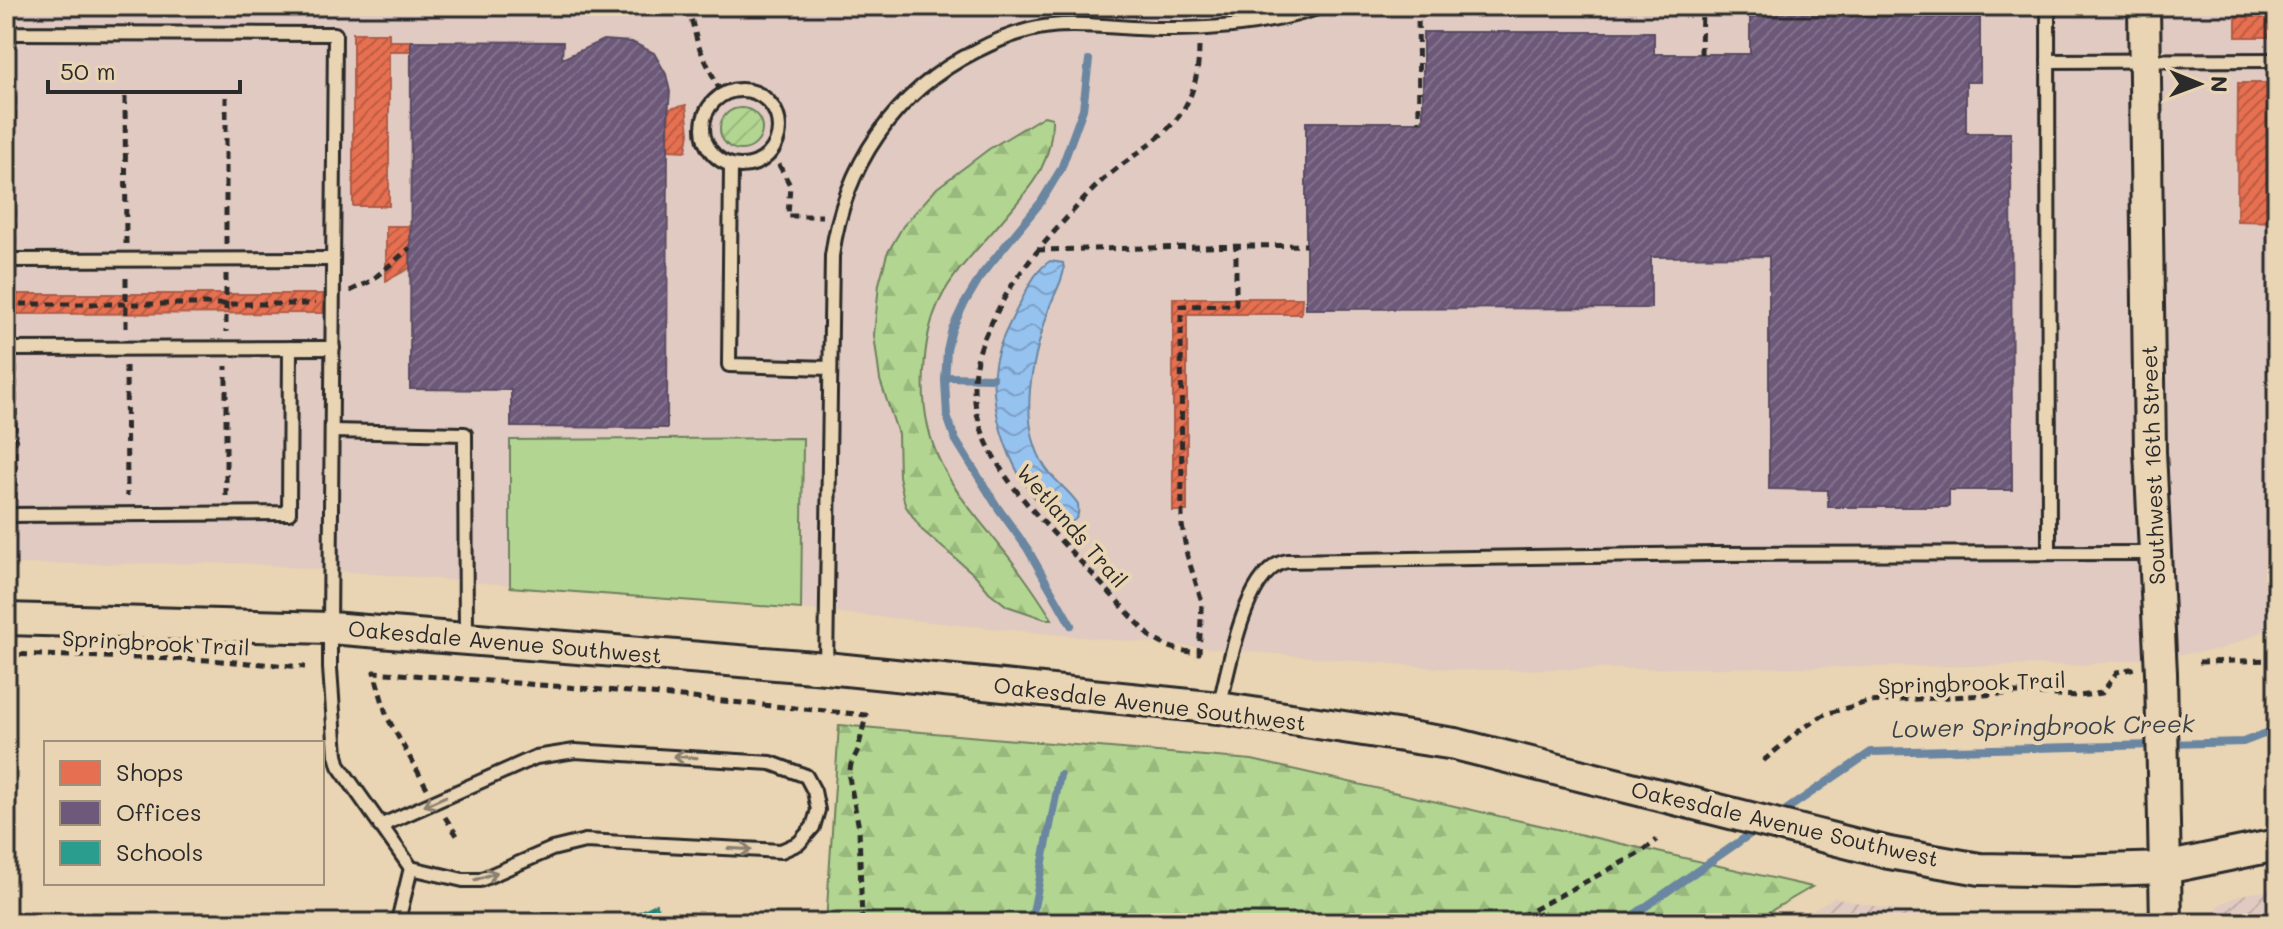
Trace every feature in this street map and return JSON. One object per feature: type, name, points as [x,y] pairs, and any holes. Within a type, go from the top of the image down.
[{"type":"street","name":"Southwest 16th Street","points":[[2144,6],[2150,452],[2155,553],[2151,670],[2163,781],[2166,923]]},
{"type":"street","name":"Oakesdale Avenue Southwest","points":[[6,619],[330,628],[826,668],[1219,708],[1455,744],[1889,853],[1980,869],[2074,871],[2165,868],[2277,845]]},
{"type":"lane","points":[[826,668],[832,256],[842,205],[857,168],[873,142],[915,91],[954,62],[1025,31],[1073,25],[1161,29],[1235,25],[1286,17],[1323,6]]},
{"type":"lane","points":[[2048,6],[2049,553]]},
{"type":"lane","points":[[6,27],[14,33],[335,34],[330,628],[336,755],[339,766],[380,826],[411,868],[463,880],[480,880],[552,849],[585,841],[781,851],[799,843],[813,827],[818,810],[814,791],[806,776],[771,763],[575,751],[536,757],[380,826]]},
{"type":"lane","points":[[2048,61],[2277,60]]},
{"type":"lane","points":[[736,90],[751,91],[765,98],[774,109],[779,123],[779,139],[772,152],[761,162],[746,167],[731,166],[718,159],[708,148],[703,133],[704,118],[711,105],[722,95],[736,90]]},
{"type":"lane","points":[[731,166],[729,365],[830,368]]},
{"type":"lane","points":[[10,260],[333,259]]},
{"type":"lane","points":[[10,515],[289,513],[290,348]]},
{"type":"lane","points":[[10,349],[333,348]]},
{"type":"lane","points":[[332,431],[465,434],[466,639]]},
{"type":"lane","points":[[1219,708],[1241,620],[1251,597],[1269,569],[1276,563],[1287,561],[1712,554],[2155,553]]},
{"type":"lane","points":[[395,923],[411,868]]},
{"type":"path","points":[[688,6],[698,45],[722,95]]},
{"type":"path","points":[[1419,122],[1418,7],[1750,9]]},
{"type":"path","points":[[1701,54],[1702,8]]},
{"type":"path","name":"Wetlands Trail","points":[[1199,28],[1197,75],[1179,116],[1169,130],[1090,192],[1037,250],[1010,287],[984,335],[974,387],[987,445],[1033,511],[1151,637],[1174,650],[1199,653],[1202,602],[1187,555],[1182,525],[1181,306],[1236,305],[1236,246]]},
{"type":"path","points":[[10,515],[10,349],[14,304],[10,260],[14,97]]},
{"type":"path","points":[[125,97],[127,514]]},
{"type":"path","points":[[226,97],[226,513]]},
{"type":"path","points":[[772,152],[790,185],[788,216],[825,216]]},
{"type":"path","points":[[1037,250],[1306,245]]},
{"type":"path","points":[[6,304],[325,304],[371,281],[410,248]]},
{"type":"path","name":"Springbrook Trail","points":[[6,654],[208,660],[305,667]]},
{"type":"path","points":[[2199,662],[2277,660]]},
{"type":"path","name":"Springbrook Trail","points":[[1763,761],[1825,714],[1868,702],[2017,693],[2079,696],[2102,693],[2117,672],[2151,670]]},
{"type":"path","points":[[458,837],[387,717],[374,672],[866,715],[849,777],[859,828],[862,923]]},
{"type":"path","points":[[1508,923],[1640,853],[1657,840]]},
{"type":"shaded area","points":[[6,6],[2277,6],[2277,621],[2267,630],[2218,650],[2082,665],[1463,670],[801,609],[243,563],[6,564]]},
{"type":"shaded area","points":[[2277,889],[2277,923],[2206,923],[2221,904],[2241,895]]},
{"type":"shaded area","points":[[1835,898],[1957,923],[1789,923]]},
{"type":"green space","points":[[741,108],[756,114],[762,129],[756,144],[741,150],[726,144],[720,129],[726,114]]},
{"type":"green space","points":[[1044,116],[1052,118],[1044,164],[1020,199],[960,269],[936,308],[925,353],[924,404],[929,433],[951,482],[1052,619],[1007,606],[922,530],[905,505],[899,476],[898,434],[880,380],[874,335],[879,284],[887,254],[903,226],[937,188],[989,149]]},
{"type":"green space","points":[[803,438],[801,609],[510,587],[510,440]]},
{"type":"green space","points":[[839,725],[1252,760],[1812,887],[1750,923],[826,923]]},
{"type":"water","points":[[1050,261],[1063,263],[1064,269],[1033,368],[1029,409],[1036,449],[1045,467],[1078,504],[1078,516],[1069,523],[1051,513],[1035,498],[1021,478],[1001,431],[994,384],[995,364],[1006,332],[1033,279]]},
{"type":"building: Shops","points":[[2236,6],[2277,6],[2277,37],[2236,37]]},
{"type":"building: Shops","points":[[353,33],[389,33],[389,41],[411,41],[411,51],[389,51],[389,206],[353,206]]},
{"type":"building: Shops","points":[[2238,83],[2277,83],[2277,222],[2237,221]]},
{"type":"building: Shops","points":[[686,105],[689,133],[686,151],[668,150],[669,109]]},
{"type":"building: Shops","points":[[386,226],[410,226],[410,268],[386,281]]},
{"type":"building: Shops","points":[[6,294],[323,294],[323,313],[6,314]]},
{"type":"building: Shops","points":[[1173,298],[1302,298],[1301,314],[1187,314],[1187,511],[1173,511]]},
{"type":"building: Offices","points":[[1750,6],[1980,6],[1980,82],[1966,82],[1966,133],[2011,133],[2012,490],[1949,490],[1949,507],[1828,507],[1828,490],[1769,489],[1769,256],[1651,257],[1651,308],[1306,309],[1306,122],[1423,122],[1423,32],[1654,32],[1654,54],[1750,54]]},
{"type":"building: Offices","points":[[603,40],[632,42],[654,53],[666,74],[670,92],[667,428],[511,427],[511,390],[410,389],[411,41],[563,42],[562,59]]},
{"type":"building: Schools","points":[[656,904],[666,923],[617,923]]},
{"type":"waterway","points":[[1071,625],[1027,548],[955,439],[947,416],[945,381],[952,329],[963,306],[982,274],[1041,202],[1061,169],[1083,109],[1089,60]]},
{"type":"waterway","points":[[945,377],[993,378]]},
{"type":"waterway","name":"Lower Springbrook Creek","points":[[2169,744],[2243,742],[2277,729]]},
{"type":"waterway","name":"Lower Springbrook Creek","points":[[1777,816],[1871,752],[2156,745]]},
{"type":"waterway","points":[[1031,923],[1060,775]]},
{"type":"waterway","name":"Lower Springbrook Creek","points":[[1622,923],[1759,828]]}]
